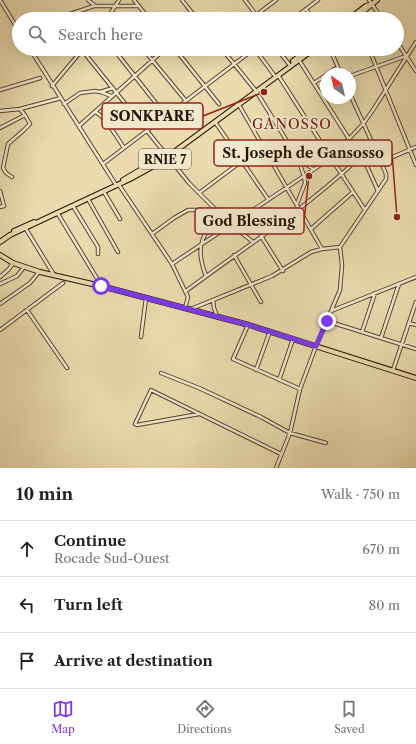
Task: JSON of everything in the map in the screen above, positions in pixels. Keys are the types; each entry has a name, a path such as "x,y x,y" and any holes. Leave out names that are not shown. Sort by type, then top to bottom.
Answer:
{"main road":[{"path":"358,12 370,2 377,0"},
{"path":"364,12 370,7 370,2"},
{"name":"RNIE 7","path":"276,75 297,56"},
{"name":"RNIE 7","path":"168,155 255,90 304,56"},
{"name":"RNIE 7","path":"0,236 145,171 215,122 255,90"},
{"name":"RNIE 7","path":"0,242 5,238 104,192 117,184"},
{"path":"1,255 13,263 40,272 218,316 293,338 416,378"}],"street":[{"path":"0,0 12,20"},
{"path":"88,0 94,6"},
{"path":"112,12 119,0"},
{"path":"134,0 144,12"},
{"path":"182,0 191,12"},
{"path":"245,0 254,12"},
{"path":"260,12 276,0"},
{"path":"302,12 318,0"},
{"path":"370,2 377,12"},
{"path":"76,12 94,6 139,6"},
{"path":"172,264 331,158 363,124 386,91 416,42"},
{"path":"404,54 416,71"},
{"path":"34,56 103,164 172,264 186,291 188,299 187,308 213,300 283,270 306,254 322,249 340,247"},
{"path":"52,86 78,56"},
{"path":"88,56 146,131 168,155 189,183 216,210"},
{"path":"119,56 166,116"},
{"path":"149,56 186,101"},
{"path":"79,126 157,56"},
{"path":"181,56 219,104"},
{"path":"228,56 255,90 298,159 304,176 304,186 297,204"},
{"path":"103,164 245,56"},
{"path":"260,56 276,75 365,210"},
{"path":"283,56 289,64"},
{"path":"333,56 338,67"},
{"path":"372,56 416,165"},
{"path":"356,74 406,57"},
{"path":"299,60 349,139"},
{"path":"0,90 40,78"},
{"path":"314,83 320,79"},
{"path":"100,92 113,88"},
{"path":"64,104 80,93 95,91 112,96"},
{"path":"0,111 20,110 61,98"},
{"path":"239,104 322,249"},
{"path":"276,468 290,433 300,389 316,346 340,290 342,265 340,247 386,179 386,174 381,162 354,104"},
{"path":"12,177 3,168 8,144 30,124 20,110"},
{"path":"94,112 98,112 100,114 124,148"},
{"path":"0,128 25,115"},
{"path":"215,122 268,199"},
{"path":"186,291 342,175 373,144"},
{"path":"381,162 416,147"},
{"path":"362,155 378,191"},
{"path":"298,159 313,169"},
{"path":"198,193 242,161"},
{"path":"0,191 4,206 0,208"},
{"path":"104,192 120,219"},
{"path":"311,228 353,192"},
{"path":"88,199 118,252"},
{"path":"73,206 98,247 98,254"},
{"path":"152,234 184,212 191,210 216,210 245,214"},
{"path":"220,211 230,224 253,242"},
{"path":"206,276 202,266 201,245 203,238 220,211"},
{"path":"58,214 101,286"},
{"path":"26,228 54,275"},
{"path":"260,236 283,270"},
{"path":"234,255 261,302"},
{"path":"0,276 9,269 13,263"},
{"path":"0,284 17,276 24,267"},
{"path":"0,304 30,283 40,272"},
{"path":"331,311 416,277"},
{"path":"0,330 63,283"},
{"path":"381,338 399,284"},
{"path":"362,332 375,293"},
{"path":"141,337 146,297"},
{"path":"213,300 214,308 218,316"},
{"path":"393,370 416,302"},
{"path":"27,310 67,368"},
{"path":"327,321 416,349"},
{"path":"409,323 416,325"},
{"path":"249,325 233,359 300,389"},
{"path":"256,370 270,331"},
{"path":"279,380 293,338"},
{"path":"162,373 206,391 261,417 290,433 326,443"},
{"path":"199,414 137,425 135,424 152,390 281,454"}],"place":[{"name":"SONKPARE","path":"264,92"},
{"name":"God Blessing","path":"309,176"},
{"name":"St. Joseph de Gansosso","path":"397,217"}],"district":[{"name":"GANOSSO","path":"292,124"}],"route":[{"path":"101,286 249,325 316,346 327,321"}]}
